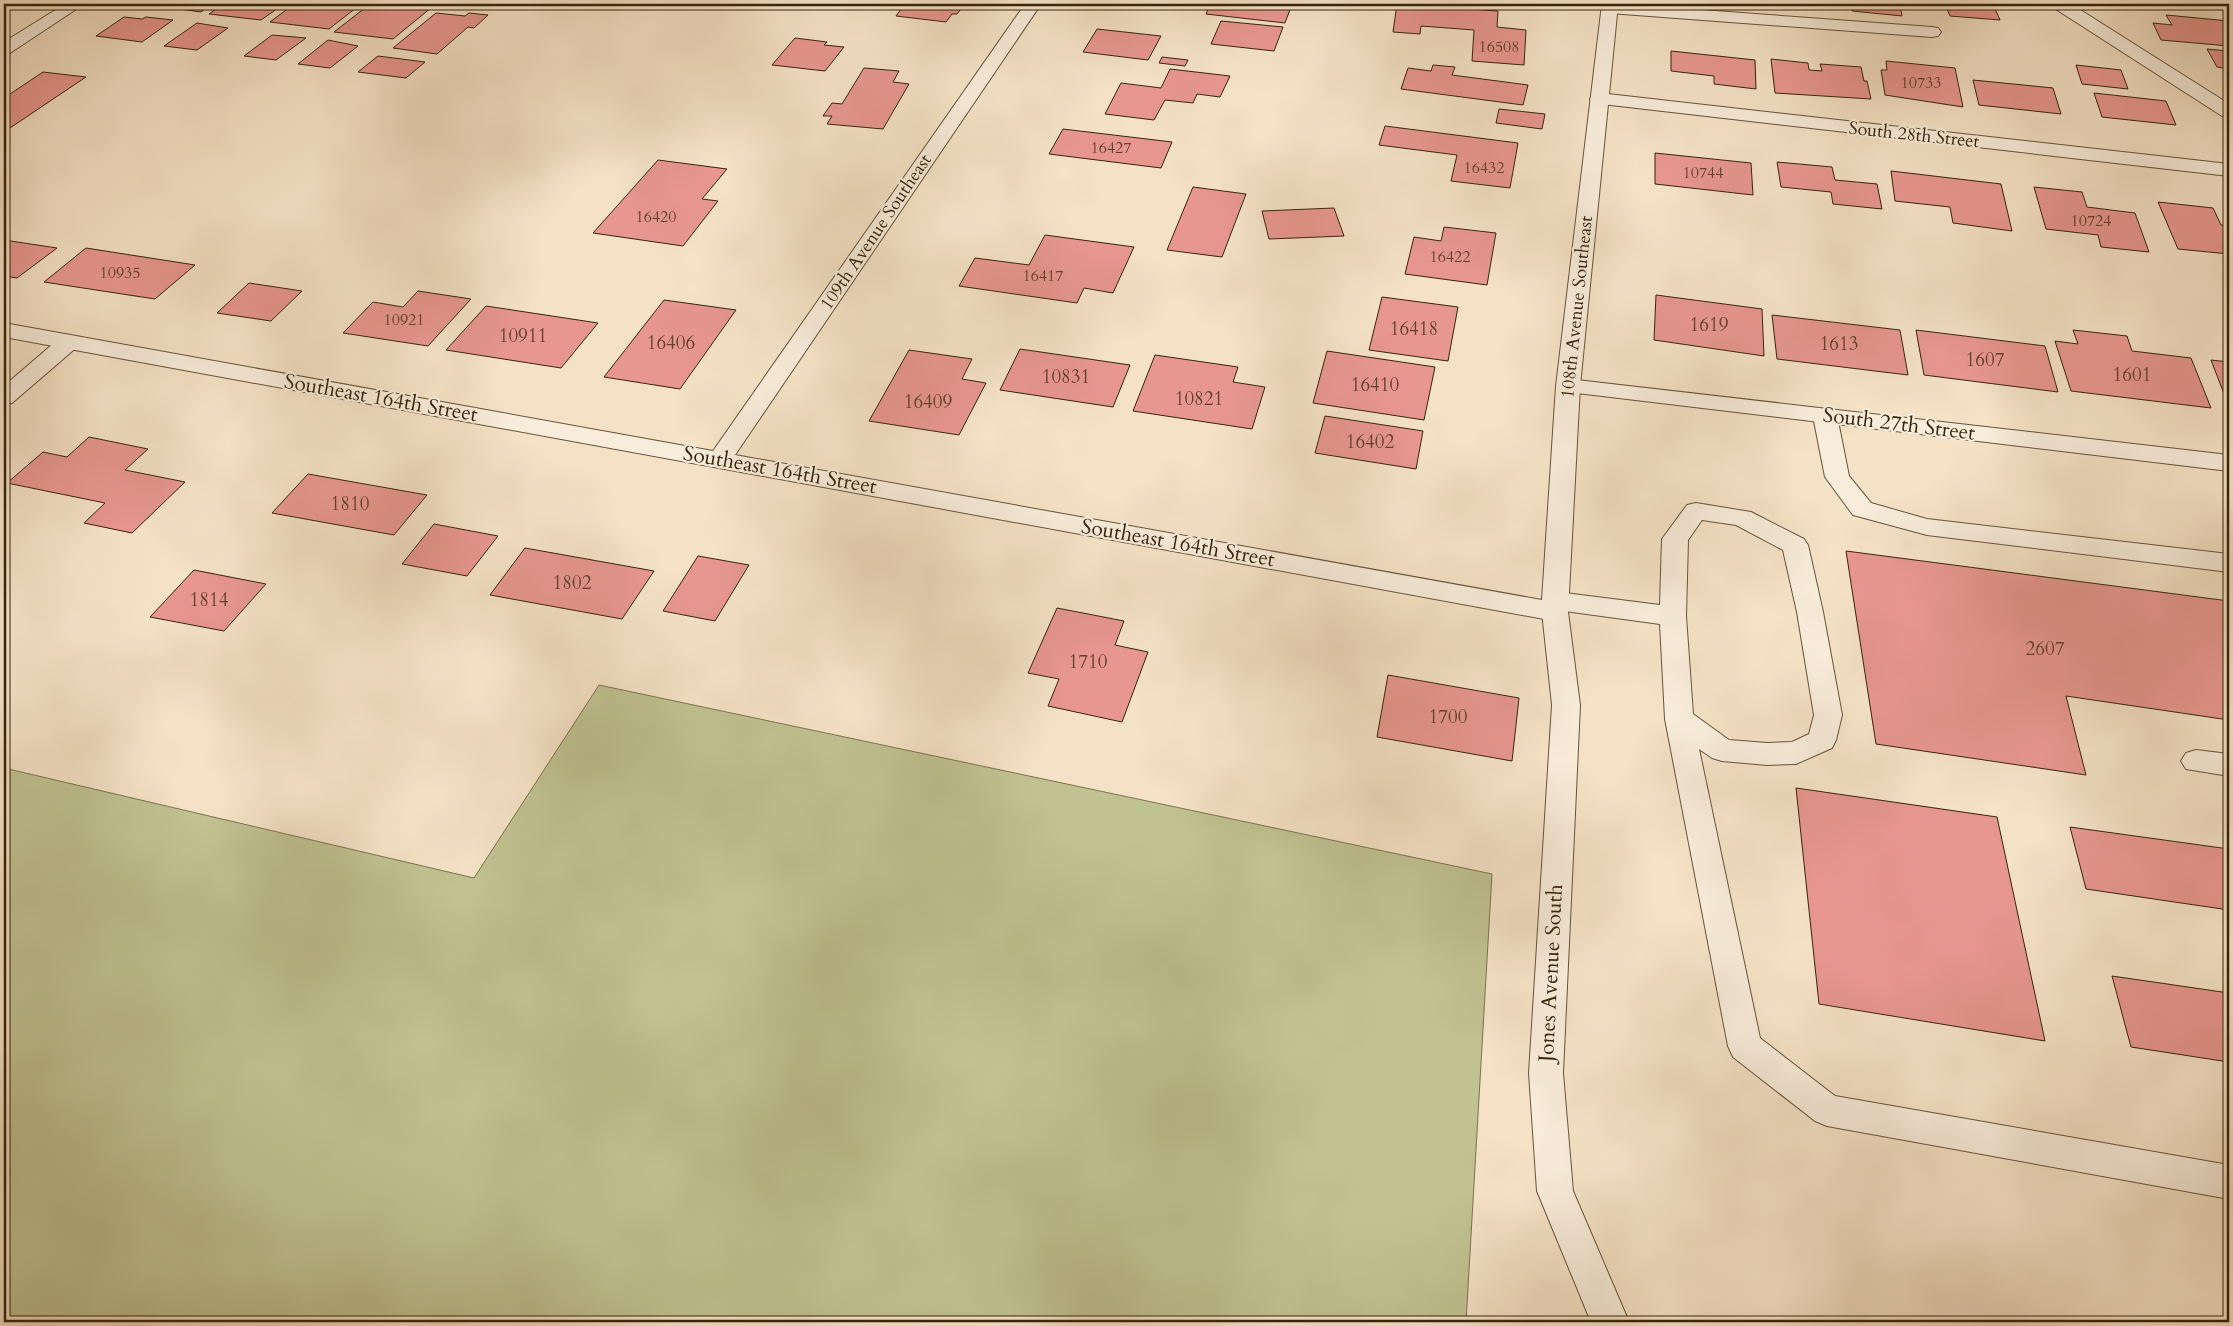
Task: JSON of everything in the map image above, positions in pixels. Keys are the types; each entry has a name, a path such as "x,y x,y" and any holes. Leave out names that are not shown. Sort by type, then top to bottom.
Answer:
{"street":[{"path":"4,49 76,4"},
{"name":"109th Avenue Southeast","path":"720,459 1033,4"},
{"path":"2060,4 2229,112"},
{"path":"1610,6 1932,32"},
{"name":"108th Avenue Southeast","path":"1556,606 1568,386 1610,6"},
{"name":"South 28th Street","path":"1599,99 2229,170"},
{"name":"Southeast 164th Street","path":"4,330 720,459 1556,606 1673,616"},
{"path":"4,398 69,342"},
{"name":"South 27th Street","path":"1568,386 2229,462"},
{"path":"1825,416 1837,477 1862,509 1927,527 2229,562"},
{"path":"1679,719 1722,750 1767,754 1796,753 1822,740 1828,715 1810,612 1794,545 1742,518 1696,511 1675,538 1673,616 1679,719 1745,1046 1827,1110 2229,1182"},
{"name":"Jones Avenue South","path":"1556,606 1566,706 1546,1073 1555,1190 1610,1322"},
{"path":"2196,761 2229,766"}],"green space":[{"path":"599,685 1492,874 1466,1322 4,1322 4,768 474,878"}],"building":[{"path":"144,4 212,4 201,12"},
{"path":"223,4 284,4 261,20 209,14"},
{"path":"294,4 361,4 329,29 270,22"},
{"path":"370,4 402,4 432,7 393,39 334,32"},
{"path":"890,4 965,4 957,14 952,14 946,22 896,16 901,9 887,7"},
{"path":"1210,4 1231,6 1233,4 1292,4 1285,23 1206,14"},
{"path":"1397,4 1498,11 1497,27 1526,30 1524,65 1472,61 1474,30 1421,26 1420,34 1393,32"},
{"path":"1727,4 1766,4 1766,8"},
{"path":"1851,4 1900,4 1902,16 1852,11"},
{"path":"1945,4 1993,4 2000,20 1950,16"},
{"path":"436,13 465,16 469,13 488,15 474,28 468,27 437,54 393,48"},
{"path":"2166,15 2229,21 2229,46 2161,40 2153,23 2172,25"},
{"path":"124,17 173,20 142,42 96,36"},
{"path":"1221,21 1283,27 1274,51 1211,44"},
{"path":"197,23 228,28 197,50 164,46"},
{"path":"1097,29 1161,36 1148,60 1083,52"},
{"path":"272,35 306,38 276,60 244,56"},
{"path":"795,38 827,42 824,45 844,47 825,71 772,65"},
{"path":"328,40 358,46 330,68 298,64"},
{"path":"2207,49 2229,51 2229,69 2217,67"},
{"path":"1671,51 1755,60 1756,89 1714,84 1714,76 1671,71"},
{"path":"378,56 425,62 406,78 358,72"},
{"path":"1162,57 1188,60 1185,66 1159,63"},
{"path":"1771,59 1808,63 1809,70 1822,71 1820,64 1861,67 1864,81 1867,81 1871,99 1775,93"},
{"path":"1886,61 1955,68 1963,107 1885,95 1881,70 1887,70"},
{"path":"1433,65 1455,67 1452,75 1528,85 1523,105 1401,89 1408,68 1431,71"},
{"path":"2076,65 2121,70 2128,89 2082,84"},
{"path":"864,68 899,71 893,82 909,84 883,129 827,124 832,116 823,116 832,103 842,104"},
{"path":"1170,69 1230,76 1220,97 1197,94 1193,103 1165,100 1154,120 1105,114 1121,83 1161,88"},
{"path":"43,72 86,77 4,132 4,98"},
{"path":"1973,80 2053,88 2061,114 1979,105"},
{"path":"2094,93 2166,101 2176,125 2102,117"},
{"path":"1499,109 1545,114 1542,129 1496,123"},
{"path":"1385,126 1518,143 1510,188 1451,181 1457,155 1379,145"},
{"path":"1063,129 1172,142 1161,168 1049,154"},
{"path":"1655,153 1751,163 1753,195 1655,184"},
{"path":"658,160 727,169 702,199 718,201 683,246 593,233"},
{"path":"1777,162 1832,167 1835,180 1877,184 1882,209 1833,204 1831,192 1781,187"},
{"path":"1891,171 2001,184 2012,231 1953,223 1950,207 1895,201"},
{"path":"1193,187 1246,194 1222,257 1167,250"},
{"path":"2034,187 2082,192 2087,207 2135,213 2149,252 2101,247 2098,235 2046,229"},
{"path":"2158,202 2213,208 2221,225 2229,226 2229,254 2178,249"},
{"path":"1334,208 1344,236 1269,239 1262,211"},
{"path":"1444,227 1496,233 1487,285 1405,274 1414,237 1441,241"},
{"path":"1045,235 1134,247 1113,293 1084,288 1077,303 959,286 975,258 1029,265"},
{"path":"4,240 57,248 17,278 4,276"},
{"path":"86,248 195,265 155,299 44,282"},
{"path":"249,283 302,291 271,321 217,313"},
{"path":"418,291 471,299 428,346 343,333 373,302 403,307"},
{"path":"1656,295 1762,309 1764,356 1654,340"},
{"path":"1382,297 1458,307 1448,361 1369,350"},
{"path":"664,300 736,310 680,389 604,377"},
{"path":"486,306 598,323 561,368 446,350"},
{"path":"1772,315 1900,330 1908,375 1777,359"},
{"path":"1916,330 2045,346 2058,392 1924,375"},
{"path":"2073,330 2127,336 2132,351 2191,358 2211,408 2071,391 2055,341 2078,344"},
{"path":"1020,349 1130,365 1113,407 1000,390"},
{"path":"909,350 972,359 962,379 986,383 959,435 869,421"},
{"path":"1327,351 1435,367 1424,420 1313,403"},
{"path":"1155,355 1238,367 1233,382 1265,387 1252,429 1133,411"},
{"path":"2211,360 2229,362 2229,407"},
{"path":"1325,416 1423,431 1416,469 1315,453"},
{"path":"89,437 148,449 125,470 185,482 132,533 84,523 105,503 7,483 43,452 67,457"},
{"path":"308,474 427,495 394,535 272,513"},
{"path":"434,524 498,536 467,576 402,564"},
{"path":"525,548 654,571 622,619 490,595"},
{"path":"1846,551 2229,601 2229,720 2066,696 2086,775 1876,744"},
{"path":"698,556 749,565 715,621 663,611"},
{"path":"194,570 266,584 224,631 150,617"},
{"path":"1057,608 1124,621 1115,645 1148,652 1122,722 1048,706 1059,679 1028,673"},
{"path":"1388,675 1519,698 1512,761 1377,737"},
{"path":"1796,788 1997,817 2045,1041 1819,1004"},
{"path":"2070,827 2229,849 2229,910 2086,889"},
{"path":"2112,976 2229,993 2229,1062 2131,1047"}]}
